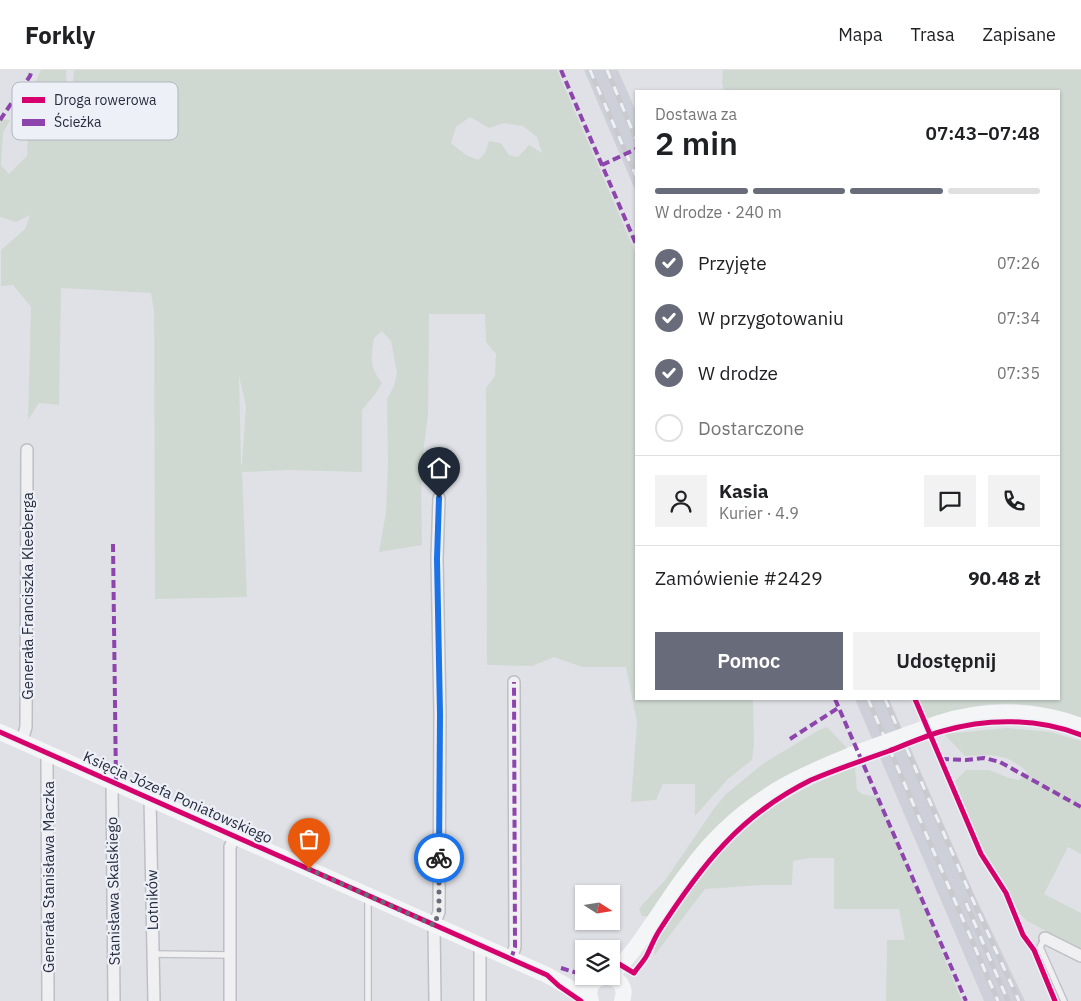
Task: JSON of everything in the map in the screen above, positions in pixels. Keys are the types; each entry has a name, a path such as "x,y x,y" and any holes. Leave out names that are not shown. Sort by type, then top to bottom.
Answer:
{"street":[{"name":"Generała Franciszka Kleeberga","path":"22,741 26,727 27,450"},
{"path":"435,1001 434,925 439,912 440,714 437,559 439,498"},
{"path":"510,959 515,947 514,682"},
{"path":"618,987 651,928 703,852 744,813 783,786 851,755 939,723 970,715 1013,712 1048,716 1081,726"},
{"name":"Księcia Józefa Poniatowskiego","path":"0,732 547,975 591,1000"},
{"name":"Generała Stanisława Maczka","path":"48,1001 47,759 50,753"},
{"name":"Stanisława Skalskiego","path":"112,782 114,1001"},
{"name":"Lotników","path":"150,798 154,1001"},
{"path":"230,1001 230,847 235,836"},
{"path":"1045,938 1081,956"},
{"path":"480,945 480,1001"},
{"name":"Księcia Józefa Poniatowskiego","path":"547,975 575,980"},
{"path":"591,1000 589,991 592,985"}],"lane":[{"path":"368,895 368,1001"},
{"path":"1045,938 1040,947 1064,1001"},
{"path":"154,954 230,955"}],"shaded area":[{"path":"41,70 66,70 67,82 36,82"},
{"path":"74,70 557,70 635,252 635,700 753,700 754,744 752,760 728,779 695,816 695,784 663,784 656,800 631,802 637,722 626,667 582,667 554,657 532,666 487,665 486,388 495,376 496,354 486,342 485,314 429,314 428,415 421,470 422,545 379,552 386,512 388,464 387,399 394,386 397,373 391,341 382,331 374,338 372,362 375,372 382,383 362,410 362,472 289,470 242,472 247,597 155,599 154,312 151,293 61,288 59,405 39,403 28,420 31,307 13,285 1,286 1,250 25,229 30,215 16,222 0,217 0,119 10,120 3,133 1,165 9,174 27,156 28,140 178,140 178,82 73,82","holes":["470,117 489,128 504,123 523,126 537,137 542,153 529,145 518,157 509,155 501,143 489,141 485,153 478,160 466,155 451,143 456,127","239,376 246,406 242,464 241,464"]},
{"path":"584,70 618,70 635,109 635,190"},
{"path":"723,70 1081,70 1081,718 1068,713 1039,707 996,704 967,708 927,719 918,700 1060,700 1060,90 724,90"},
{"path":"855,700 889,700 975,896 1025,1001 984,1001"},
{"path":"827,727 848,749 774,784 650,917 642,916 639,909 641,906 666,879 726,794 764,763"},
{"path":"1007,728 1050,732 1081,741 1081,854 1068,847 1044,894 1081,913 1081,949 1027,921 1020,914 1003,881 982,850 955,781 966,770 989,770 1019,780 1027,772 1012,761 998,756 965,756 944,734"},
{"path":"855,767 857,790 862,794 878,797 962,1001 886,1001 887,940 905,940 899,909 834,909 834,858 810,858 793,861 792,885 705,889 654,956 655,944 689,892 711,863 741,831 776,805 795,794"}],"railway":[{"path":"590,70 635,174"},
{"path":"607,70 635,137"},
{"path":"868,700 998,1001"},
{"path":"885,700 1019,1001"},
{"path":"966,903 1008,1001"}],"marked path":[{"path":"26,82 32,70"},
{"path":"561,70 635,242"},
{"path":"0,120 12,102"},
{"path":"602,165 635,149"},
{"path":"113,544 116,783"},
{"path":"511,959 515,947 514,682"},
{"path":"835,700 966,1001"},
{"path":"790,739 838,708"},
{"path":"941,759 966,760 984,758 1000,762 1081,807"},
{"path":"561,968 575,972"}],"cycle path":[{"path":"915,700 981,854 1006,893 1023,935 1034,950 1055,1001"},
{"path":"620,965 634,973 646,957 657,934 690,885 724,844 763,809 811,780 929,735 977,724 995,722 1030,723 1065,729 1081,735"},
{"path":"0,732 547,975 581,1001"}],"way so far":[{"path":"309,869 434,925 439,912 439,858"}],"route":[{"path":"439,498 437,559 440,714 439,858"}]}
